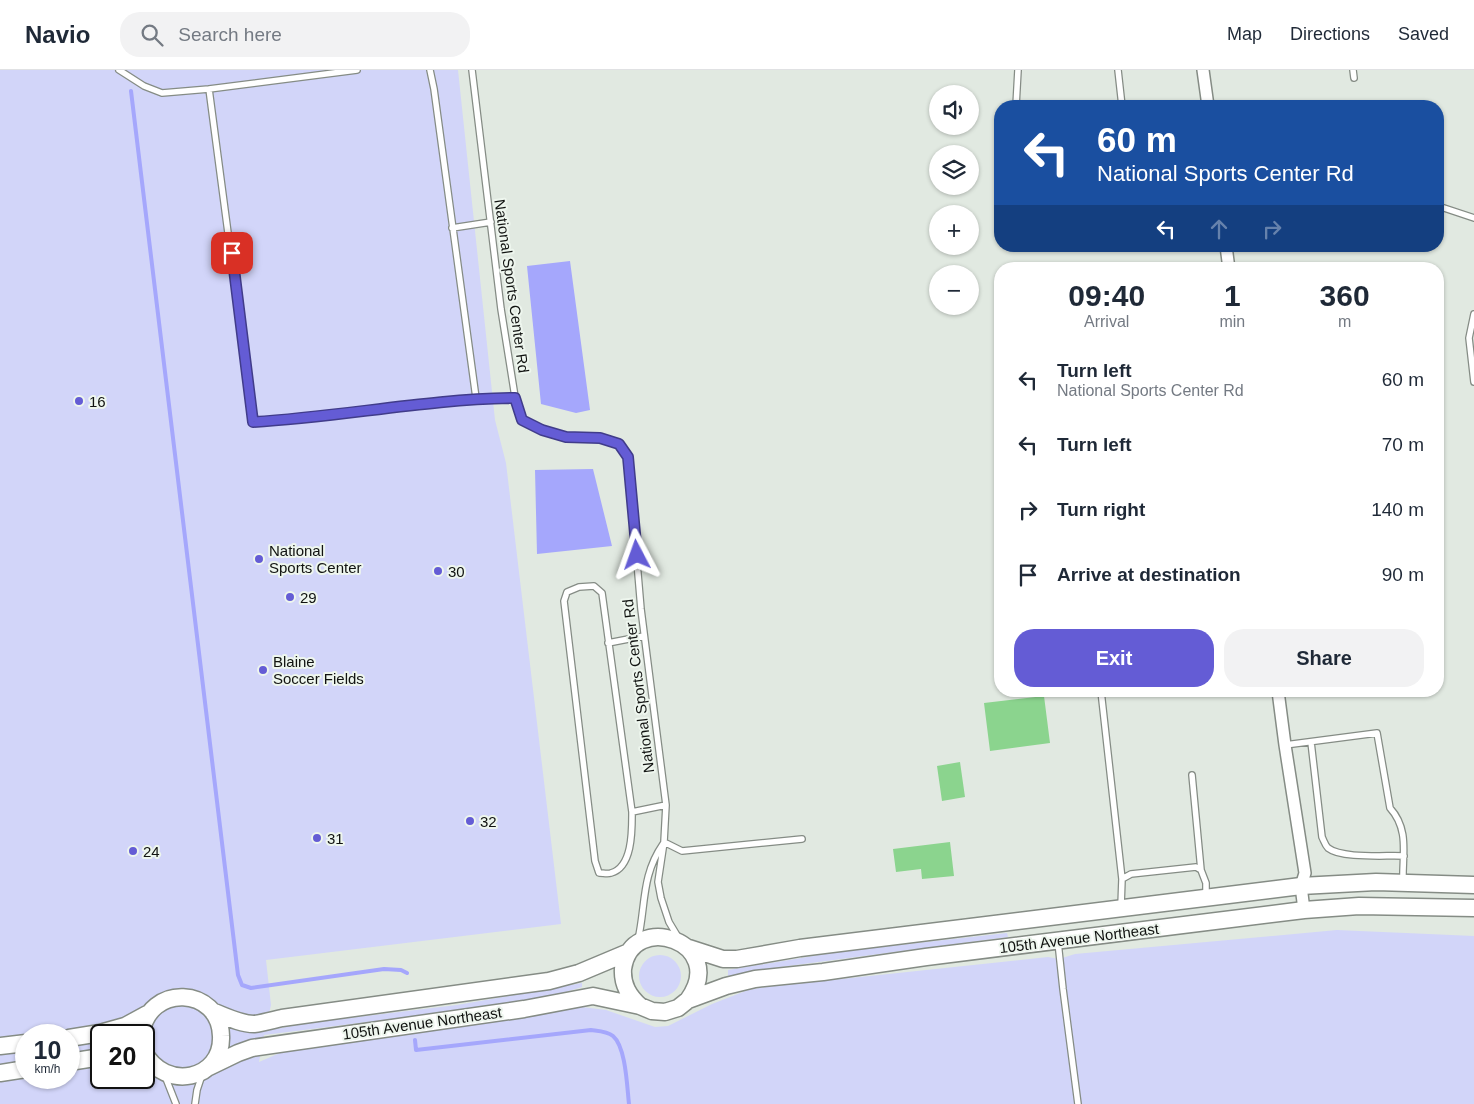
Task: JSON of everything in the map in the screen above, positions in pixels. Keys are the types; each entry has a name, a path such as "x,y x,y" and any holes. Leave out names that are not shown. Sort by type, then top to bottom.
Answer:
{"street":[{"path":"1203,70 1207,100"},
{"path":"1279,697 1284,745 1305,873 1302,886 1304,910"},
{"name":"105th Avenue Northeast","path":"80,1036 125,1026 172,997 187,997 201,1002 212,1011 253,1024 282,1018 549,981 579,973 654,937 663,936 724,959 737,959 800,948 1302,886 1348,882 1474,885"},
{"name":"105th Avenue Northeast","path":"155,1070 181,1077 197,1074 252,1048 524,1009 593,996 640,1006 652,1011 665,1012 678,1008 688,1000 726,986 754,979 823,972 1058,940 1304,910 1359,906 1469,906"},
{"path":"684,945 697,963 698,980 695,991 688,1000"},
{"path":"633,948 623,970 625,987 631,998 640,1006"},
{"path":"205,1069 214,1060 220,1048 222,1036 219,1023 212,1011"},
{"path":"142,1024 147,1014"},
{"path":"0,1046 15,1044"},
{"path":"0,1073 15,1071"}],"lane":[{"path":"119,70 144,86 162,93 209,89 357,70"},
{"path":"430,70 476,398"},
{"name":"National Sports Center Rd","path":"472,70 501,309 515,398 522,420 542,430 566,437 600,438 619,444 628,457 644,636 666,805 664,842 658,882 669,922 684,945"},
{"path":"1016,100 1018,70"},
{"path":"1118,70 1121,100"},
{"path":"1353,70 1354,78"},
{"path":"209,89 253,422 289,420 476,398 515,398"},
{"path":"1444,208 1474,218"},
{"path":"452,228 491,222"},
{"path":"1474,314 1469,338 1474,382"},
{"path":"594,586 602,592 632,812 632,843 622,866 612,873 599,873 595,861 564,601 567,592 579,587 594,586"},
{"path":"608,643 644,636"},
{"path":"1102,697 1122,879 1121,909"},
{"path":"1284,745 1377,733 1390,808 1397,815 1402,826 1403,882"},
{"path":"1311,742 1322,837 1326,847 1344,853 1404,856"},
{"path":"1192,774 1201,870 1206,883 1206,898"},
{"path":"632,812 666,805"},
{"path":"633,948 646,882 654,857 664,842 682,851 802,839"},
{"path":"1122,879 1131,874 1196,867 1201,870"},
{"path":"1058,940 1062,989 1078,1104"},
{"path":"195,1104 197,1090 205,1069"},
{"path":"155,1070 176,1104"}],"shaded area":[{"name":"National Sports Center","path":"0,70 458,70 495,420 506,463 561,924 266,960 271,1005 265,1031 308,1023 457,1005 582,983 582,987 559,994 494,1006 264,1035 259,1062 317,1037 524,1009 582,1007 606,1010 655,1027 668,1026 712,1004 748,990 766,987 1048,957 1059,959 1075,954 1337,930 1474,936 1474,1104 0,1104"},
{"path":"1007,933 1008,937 773,968 728,976 728,970 837,952"},
{"path":"664,955 672,958 678,964 681,976 678,988 672,994 656,997 648,994 642,988 639,972 642,964 648,958"}],"water":[{"path":"570,261 590,410 576,413 541,404 527,266"},
{"path":"593,469 612,546 537,554 535,470"}],"building":[{"path":"1044,697 1050,743 990,751 984,703"},
{"path":"960,762 965,797 942,801 937,766"},
{"path":"950,842 954,876 922,879 921,869 896,872 893,849"}],"waterway":[{"path":"131,91 238,975 242,985 251,988 384,969 401,970 407,973"},
{"path":"415,1040 416,1050 591,1030 606,1032 613,1036 621,1049 629,1104"}],"place":[{"name":"16","path":"79,401"},
{"name":"National Sports Center","path":"259,559"},
{"name":"30","path":"438,571"},
{"name":"29","path":"290,597"},
{"name":"Blaine Soccer Fields","path":"263,670"},
{"name":"32","path":"470,821"},
{"name":"31","path":"317,838"},
{"name":"24","path":"133,851"}],"route":[{"path":"232,253 253,422 289,420 476,398 515,398 522,420 542,430 566,437 600,438 619,444 628,457 637,555"}]}
